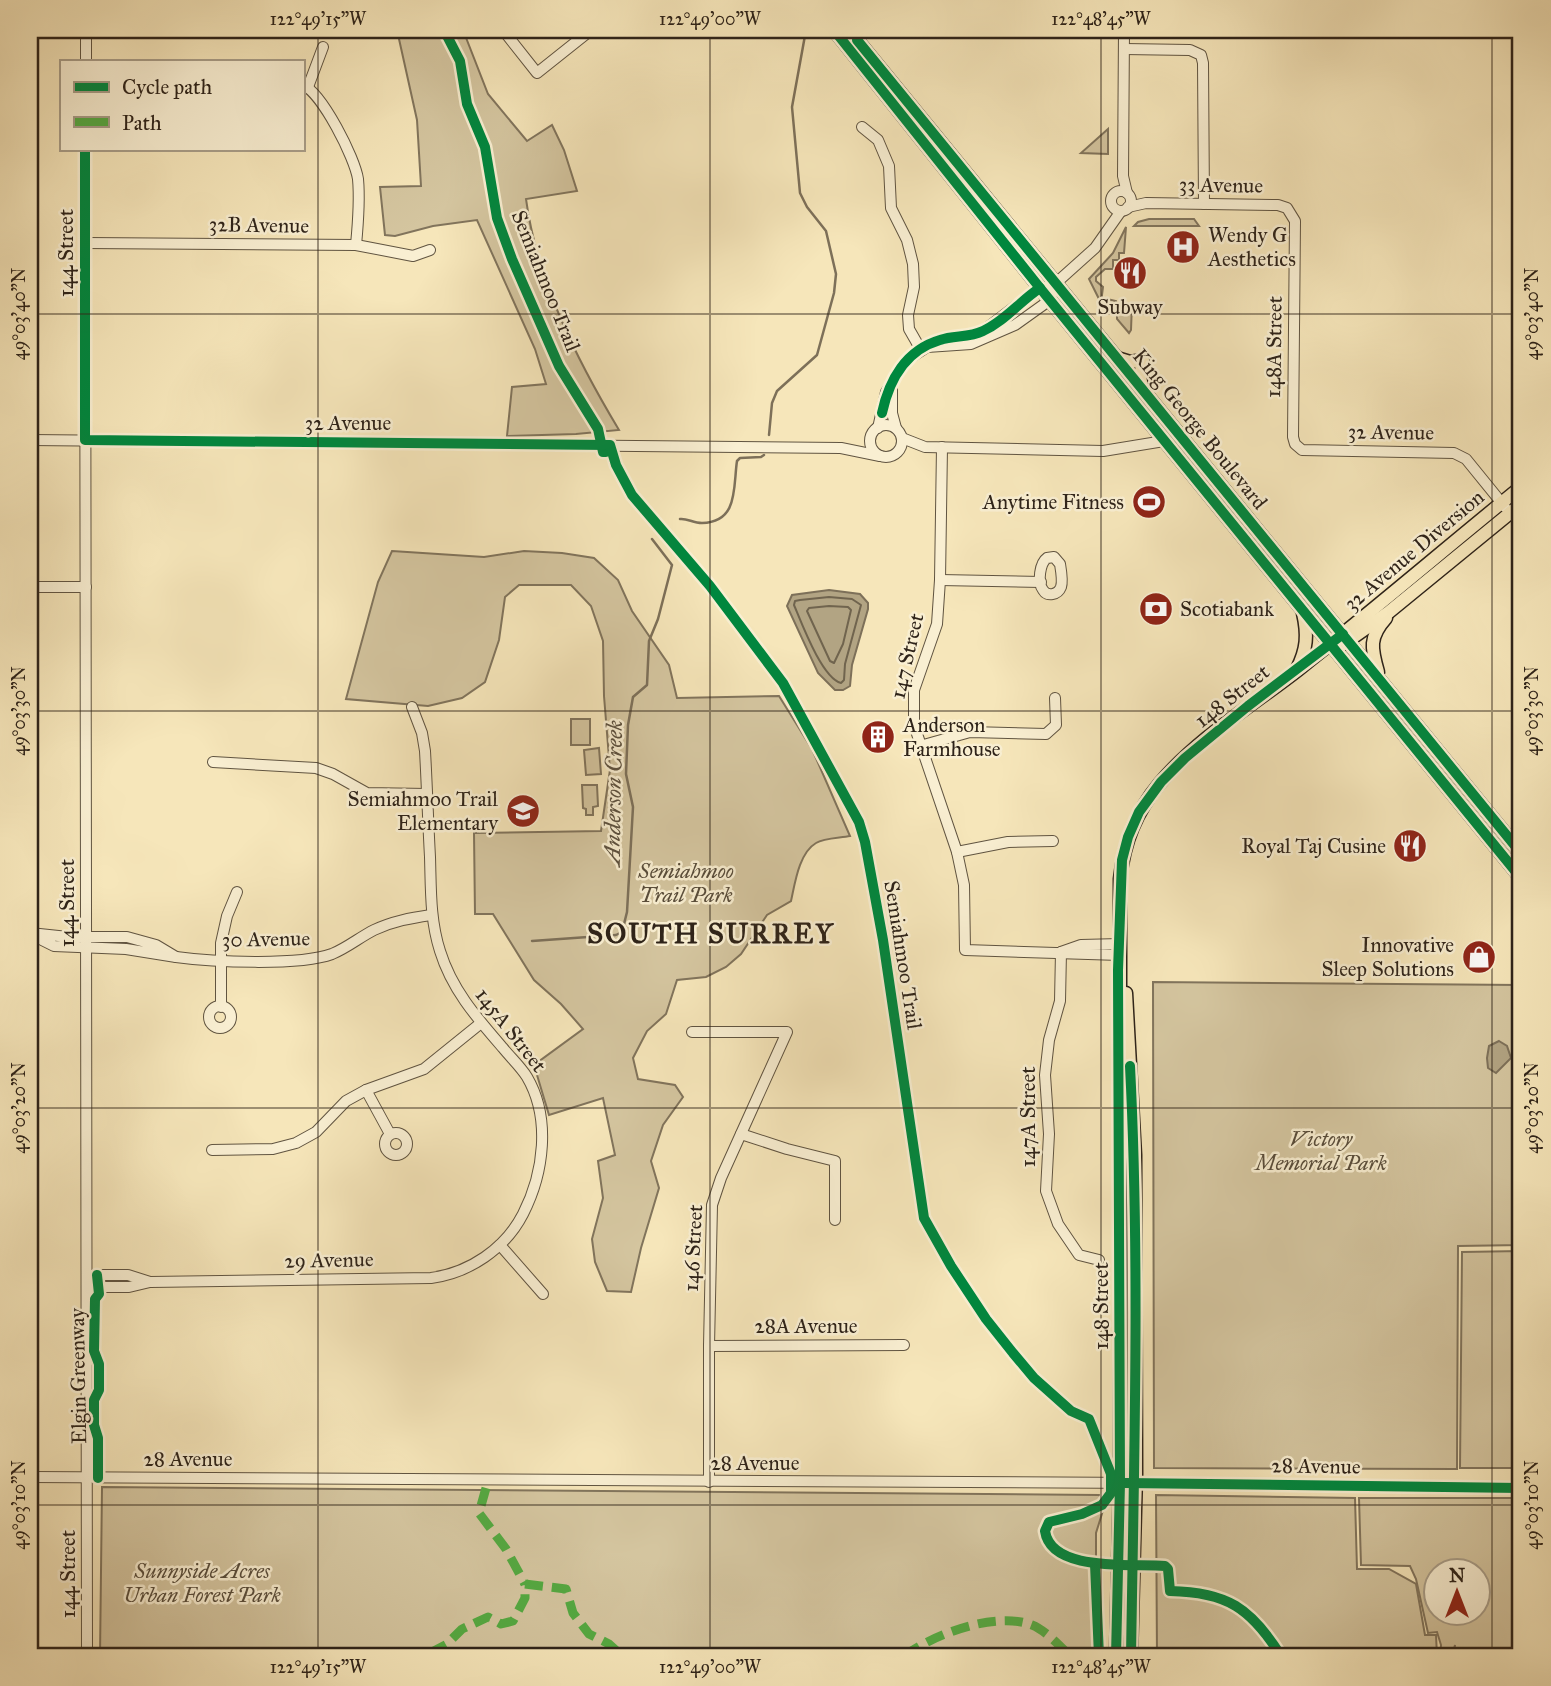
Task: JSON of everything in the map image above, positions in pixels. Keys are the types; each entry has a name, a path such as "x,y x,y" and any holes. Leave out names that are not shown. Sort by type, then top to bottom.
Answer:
{"main road":[{"name":"King George Boulevard","path":"834,30 1049,300 1521,878"},
{"name":"King George Boulevard","path":"849,30 1521,853"},
{"path":"1116,358 1130,362 1143,360 1140,376 1143,391"},
{"path":"1164,441 1175,442 1196,468 1223,488"},
{"name":"32 Avenue Diversion","path":"1346,637 1389,611 1506,508 1521,487"},
{"name":"32 Avenue Diversion","path":"1333,647 1506,508 1521,504"},
{"path":"1297,671 1307,646 1307,630 1302,609"},
{"path":"1380,679 1373,656 1373,642 1376,630 1389,611"},
{"name":"148 Street","path":"1116,1656 1120,1483 1122,860 1139,812 1161,782 1185,758 1248,706 1333,647"},
{"name":"148 Street","path":"1161,782 1333,647"},
{"path":"1487,836 1508,849 1521,866"},
{"name":"148 Street","path":"1120,950 1125,971 1135,1155 1136,1483 1131,1656"}],"street":[{"path":"86,30 86,60"},
{"path":"503,30 537,73 591,30"},
{"path":"1124,30 1123,201 1113,220 1095,248 1056,283 1040,288 983,331 964,337 942,339 903,364 886,391 871,447 880,456 889,457 925,447 1103,451 1164,441"},
{"path":"323,47 305,86 328,111 356,172 356,245"},
{"path":"1124,49 1199,52 1203,63 1204,204"},
{"path":"862,127 878,141 889,166 891,208 907,240 913,264 914,282 908,324 910,332 924,349"},
{"name":"144 Street","path":"85,150 88,1656"},
{"name":"33 Avenue","path":"1123,201 1146,204 1278,205 1287,208 1293,215"},
{"name":"148A Street","path":"1293,215 1293,437"},
{"name":"32B Avenue","path":"85,243 356,245 410,256 430,250"},
{"path":"924,349 965,345 1016,325 1049,300 1056,283"},
{"path":"892,381 892,413 902,445 897,453"},
{"path":"875,431 886,425 925,447"},
{"name":"32 Avenue","path":"841,448 867,441 875,431"},
{"name":"32 Avenue","path":"1293,437 1295,444 1302,450 1454,453 1466,459 1506,508"},
{"name":"32 Avenue","path":"30,440 841,448 880,456"},
{"name":"Semiahmoo Trail","path":"610,444 615,465 632,495 710,586 783,682 859,822 883,940 924,1218 951,1266 986,1319 1013,1353 1034,1378 1071,1411 1089,1419"},
{"name":"147 Street","path":"942,447 937,624 914,690 914,725 957,852 964,886 965,950 1061,952"},
{"path":"940,580 1041,582"},
{"path":"30,587 86,587"},
{"path":"920,746 970,732 1046,734 1056,725 1055,698"},
{"name":"145A Street","path":"412,707 422,733 431,915 440,952 457,993 526,1076 536,1098 542,1122 538,1176 530,1202 515,1230 500,1245"},
{"path":"213,762 316,768 367,793 427,794"},
{"path":"957,852 1008,842 1053,841"},
{"path":"221,1007 223,929 237,892"},
{"name":"30 Avenue","path":"30,934 54,946 132,950 221,960 302,960 333,954 395,921 431,915"},
{"name":"30 Avenue","path":"30,934 134,939 156,945 176,957"},
{"path":"132,950 134,939"},
{"path":"1061,952 1081,945 1120,950"},
{"name":"147A Street","path":"1061,952 1060,1001 1049,1040 1045,1075 1049,1134 1046,1191 1058,1224 1079,1255 1099,1260"},
{"path":"212,1150 287,1147 316,1132 339,1107 366,1090 424,1069 481,1023"},
{"name":"146 Street","path":"691,1032 787,1032 721,1178 712,1205 709,1482"},
{"path":"366,1090 390,1135"},
{"path":"741,1134 835,1161 835,1220"},
{"path":"500,1245 543,1294"},
{"name":"29 Avenue","path":"88,1287 129,1287 150,1282 431,1278 448,1276 469,1267 500,1245"},
{"name":"29 Avenue","path":"88,1275 128,1275 150,1282"},
{"name":"28A Avenue","path":"709,1346 904,1345"},
{"name":"28 Avenue","path":"30,1477 1136,1483 1521,1488"}],"green space":[{"path":"397,30 463,30 488,94 527,141 552,125 564,150 577,191 526,199 531,230 549,290 561,319 588,376 619,430 507,436 512,387 546,384 535,349 477,220 433,226 395,236 385,235 380,187 421,186 417,120"},
{"path":"1108,129 1108,154 1081,153"},
{"path":"1149,219 1194,219 1199,226 1134,226"},
{"path":"1126,227 1124,253 1119,253 1119,260 1113,260 1113,269 1105,269 1096,277 1096,281 1103,287 1101,303 1089,279 1113,253"},
{"path":"1107,299 1116,301 1118,310 1125,311 1132,303 1129,333 1117,319 1117,315 1107,308"},
{"name":"Semiahmoo Trail Park","path":"392,551 484,557 524,551 594,558 618,580 632,611 669,665 677,698 779,696 812,749 850,836 823,840 810,848 799,869 791,901 767,915 741,954 726,967 706,977 677,980 666,1014 647,1031 633,1058 638,1079 675,1085 683,1097 663,1125 651,1161 659,1188 631,1292 607,1291 595,1262 592,1239 603,1198 598,1161 615,1155 603,1098 549,1115 534,1065 583,1029 561,1004 534,980 493,914 475,914 474,833 601,831 610,770 603,641 591,606 571,585 519,585 505,597 499,640 485,682 462,698 428,706 346,699 378,582"},
{"path":"571,719 590,719 590,745 571,745"},
{"path":"599,748 601,774 586,775 584,750"},
{"path":"582,785 597,785 598,806 593,807 593,815 586,815 586,809 583,808"},
{"name":"Victory Memorial Park","path":"1153,982 1521,985 1521,1245 1458,1246 1457,1469 1154,1468"},
{"path":"1521,1251 1521,1468 1460,1468 1462,1252"},
{"name":"Sunnyside Acres Urban Forest Park","path":"102,1487 1099,1495 1105,1504 1096,1533 1096,1656 100,1656"},
{"path":"1156,1495 1355,1498 1357,1569 1389,1569 1416,1584 1422,1626 1425,1635 1436,1635 1437,1656 1157,1656"},
{"path":"1359,1498 1521,1498 1521,1656 1454,1656 1455,1645 1452,1656 1440,1656 1441,1645 1437,1632 1428,1633 1426,1626 1492,1626 1492,1556 1422,1556 1422,1606 1410,1566 1361,1565"}],"water":[{"path":"829,590 860,594 868,603 852,665 850,686 843,690 835,690 818,673 787,606 792,595"},
{"path":"1499,1041 1507,1046 1511,1058 1496,1073 1488,1068 1487,1058 1489,1046"}],"waterway":[{"name":"Anderson Creek","path":"769,435 772,403 777,391 817,355 834,293 836,274 826,231 807,207 800,193 792,107 806,30"},
{"name":"Anderson Creek","path":"680,519 702,523 723,517 732,501 737,461 740,458 764,455"},
{"name":"Anderson Creek","path":"532,941 616,935 622,932 627,912 633,807 626,774 628,725 633,697 647,685 649,641 658,619 672,565 652,539"}],"marked path":[{"path":"486,1488 479,1513 506,1549 525,1584"},
{"path":"525,1584 566,1589 573,1613 589,1634 609,1644 622,1656"},
{"path":"403,1656 432,1652 447,1644 462,1629 488,1617 501,1624 513,1621 525,1598 525,1584"},
{"path":"904,1656 948,1633 1001,1621 1017,1621 1037,1627 1070,1656"},
{"path":"854,1656 872,1656"}],"cycle path":[{"path":"444,30 460,61 467,104 485,147 497,218 512,259 559,366 598,429 603,452 606,452"},
{"path":"834,30 1040,288 1521,878"},
{"path":"857,40 1521,853"},
{"path":"85,150 85,440 610,445 616,465 632,495 710,586 783,683 859,822 883,940 924,1218 951,1266 986,1319 1013,1353 1034,1378 1071,1411 1089,1419 1111,1474 1111,1493 1102,1505 1082,1514 1049,1522 1045,1531 1051,1544 1062,1554 1077,1560 1115,1565 1165,1566 1168,1569 1170,1591 1207,1595 1236,1606 1259,1626 1281,1656"},
{"path":"882,413 894,378 918,351 940,340 983,331 1040,288"},
{"path":"1116,1656 1120,1483 1118,970 1122,860 1139,812 1161,782 1185,758 1248,706 1343,634"},
{"path":"1130,1066 1136,1288 1131,1656"},
{"name":"Elgin Greenway","path":"97,1275 99,1294 95,1299 94,1351 99,1364 99,1390 94,1400 94,1425 98,1438 98,1478"},
{"path":"1125,1483 1521,1488"},
{"path":"1095,1564 1099,1656"}],"place":[{"name":"Wendy G Aesthetics","path":"1183,247"},
{"name":"Subway","path":"1130,273"},
{"name":"Anytime Fitness","path":"1149,502"},
{"name":"Scotiabank","path":"1156,609"},
{"name":"Anderson Farmhouse","path":"878,737"},
{"name":"Semiahmoo Trail Elementary","path":"523,811"},
{"name":"Royal Taj Cusine","path":"1410,846"},
{"name":"Innovative Sleep Solutions","path":"1479,957"}],"district":[{"name":"SOUTH SURREY","path":"711,933"}]}
